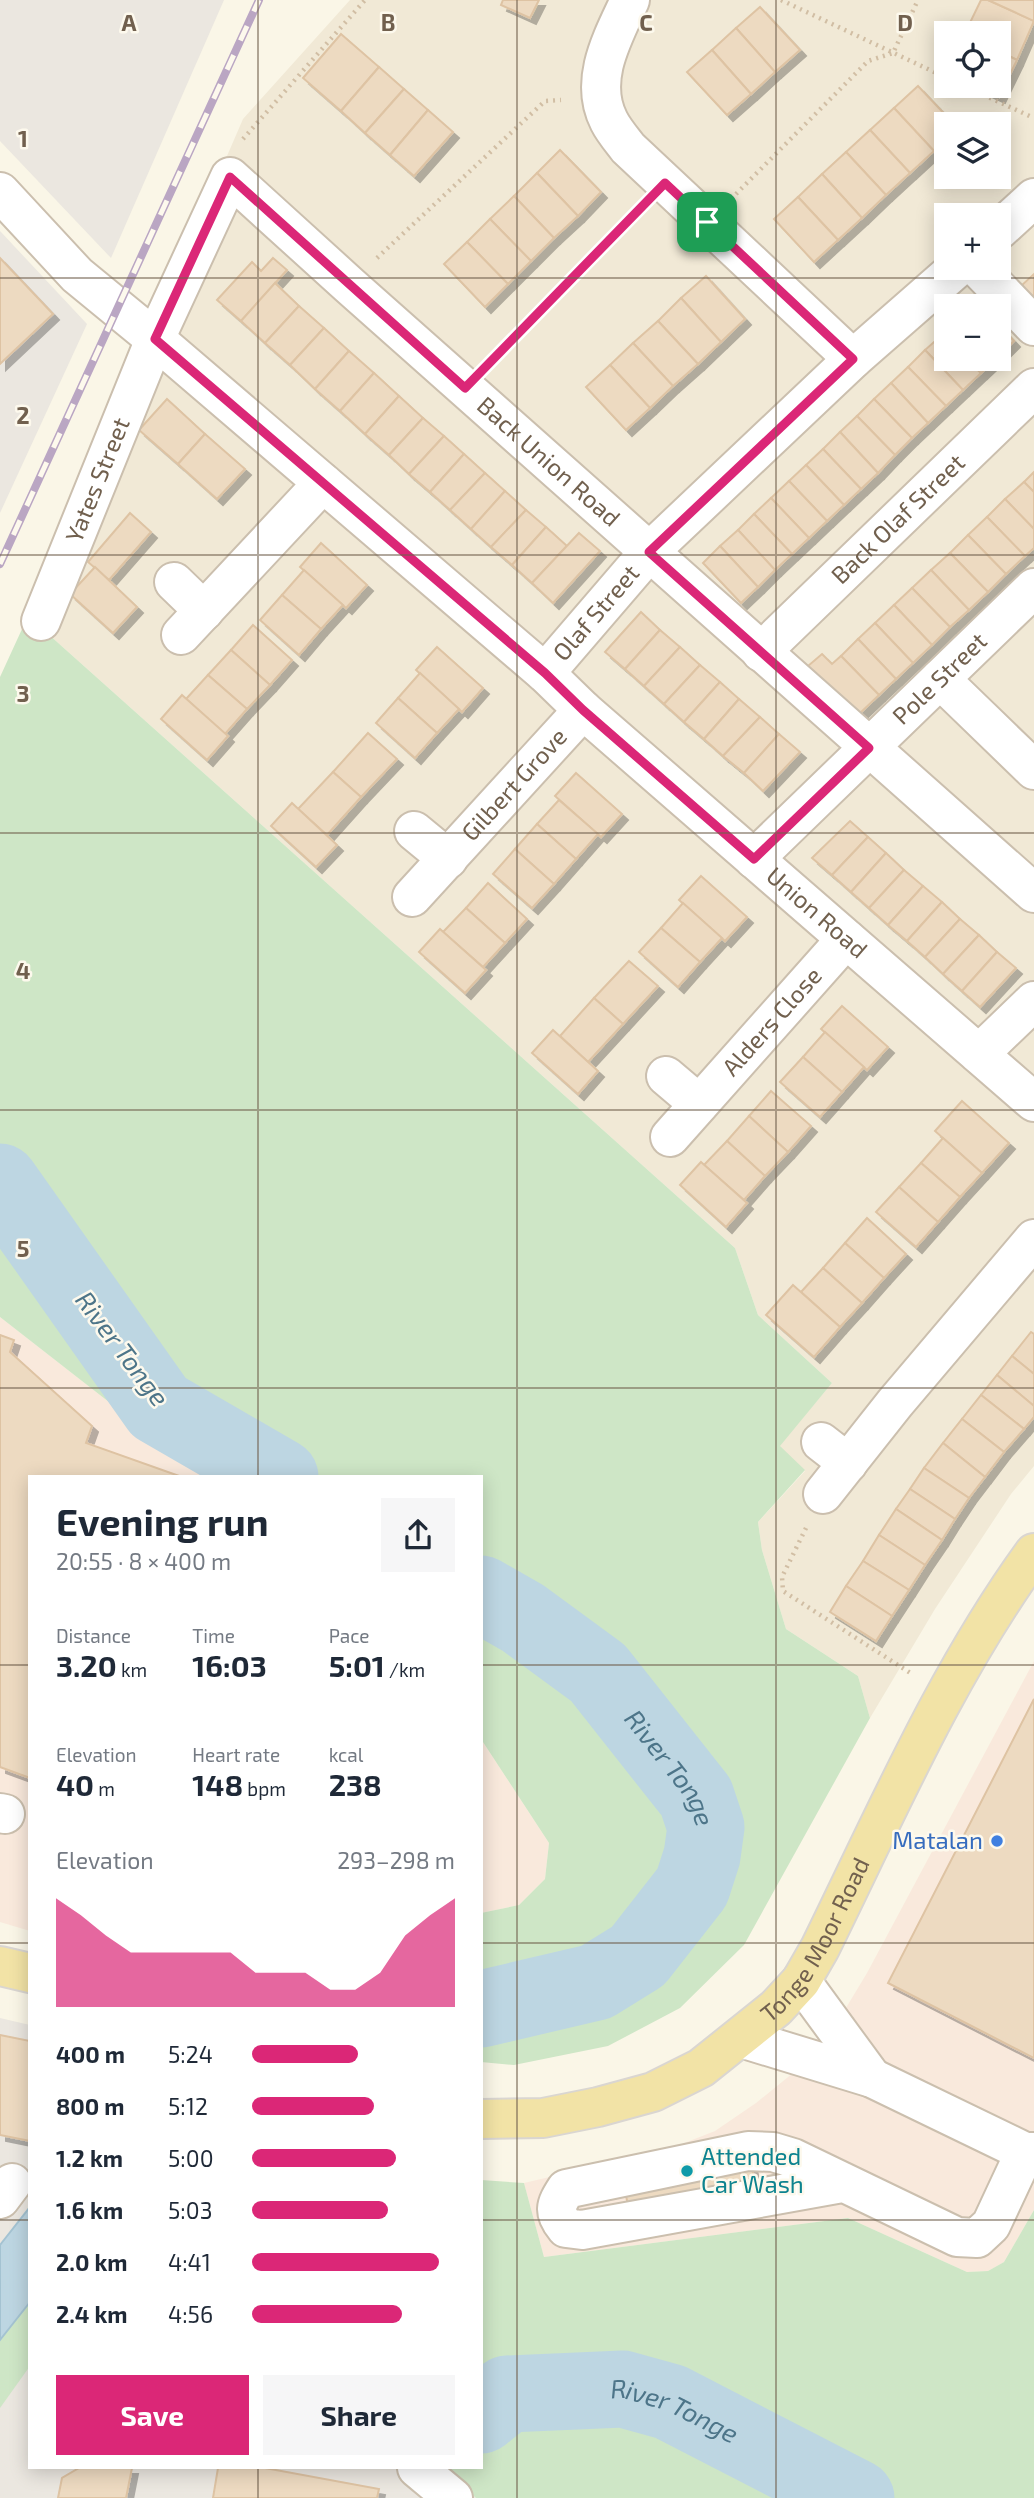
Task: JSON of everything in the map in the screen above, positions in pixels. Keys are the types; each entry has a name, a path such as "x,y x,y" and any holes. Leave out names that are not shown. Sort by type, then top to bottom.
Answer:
{"main road":[{"name":"Tonge Moor Road","path":"483,2119 543,2118 653,2092 701,2068 776,2008 801,1981 820,1948 945,1695 1003,1596 1034,1553"},
{"path":"0,1966 28,1973"}],"street":[{"path":"631,0 607,52 600,86 608,120 628,148 853,359"},
{"name":"Back Union Road","path":"230,177 1034,893"},
{"path":"155,339 230,177"},
{"name":"Union Road","path":"0,192 77,275 545,673 583,710 1034,1102"},
{"path":"1011,219 1034,198"},
{"name":"Olaf Street","path":"545,673 649,552 853,359 943,280"},
{"path":"989,280 1034,327"},
{"name":"Yates Street","path":"41,621 155,339"},
{"name":"Back Olaf Street","path":"761,652 1034,388"},
{"path":"174,582 192,623 323,483"},
{"name":"Pole Street","path":"754,859 1034,588"},
{"path":"940,679 1034,770"},
{"name":"Gilbert Grove","path":"412,897 583,710"},
{"name":"Gilbert Grove","path":"414,831 448,859"},
{"name":"Alders Close","path":"670,1137 846,939"},
{"path":"979,1054 1034,1001"},
{"path":"666,1076 699,1104"},
{"path":"823,1494 834,1452 1034,1238"},
{"path":"801,1981 872,2078"},
{"path":"741,2038 872,2078 1030,2152 991,2225 977,2238 957,2237 793,2158 773,2152 748,2151 566,2189 556,2203 557,2217 566,2228 582,2230 842,2183"},
{"path":"418,2469 453,2498"}],"path":[{"path":"230,177 244,135 365,0"},
{"path":"781,0 934,72"},
{"path":"707,222 868,61 893,52 918,0"},
{"path":"349,285 545,100 603,97"},
{"path":"990,98 1034,118"},
{"path":"465,388 665,183"},
{"path":"823,1494 782,1577 783,1591 945,1695"}],"shaded area":[{"path":"0,0 224,0 111,258 0,141"},
{"path":"350,0 1034,0 1034,1466 1011,1494 935,1609 870,1718 858,1676 786,1629 762,1550 758,1522 805,1471 779,1446 832,1383 758,1315 735,1248 28,616 243,119"},
{"path":"0,231 87,324 0,513"},
{"path":"0,1317 202,1475 28,1475 28,1930 0,1922"},
{"path":"1034,1661 1034,2210 1004,2262 988,2271 967,2272 848,2218 544,2257 524,2183 669,2149 715,2131 756,2103 820,2051 867,1973"},
{"path":"483,1742 549,1843 545,1879 519,1905 483,1913"},
{"path":"0,2018 28,2025 28,2469 442,2469 476,2498 0,2498"}],"green space":[{"path":"28,616 735,1248 758,1315 832,1383 780,1446 805,1470 758,1522 762,1550 786,1629 858,1676 870,1718 744,1945 680,2008 608,2046 514,2065 483,2062 483,1913 519,1905 545,1879 549,1843 483,1742 483,1475 202,1475 0,1317 0,677"},
{"path":"483,2180 524,2183 544,2257 848,2218 967,2272 988,2271 1004,2262 1034,2210 1034,2498 476,2498 442,2469 483,2469"},
{"path":"28,2305 28,2369 0,2408 0,2340"}],"water":[{"path":"28,2210 28,2305 0,2340 0,2245"}],"building":[{"path":"503,0 539,0 530,18 501,5"},
{"path":"981,0 988,0 1034,21 1017,60 1011,57 1011,21 971,21"},
{"path":"988,0 1034,0 1034,21"},
{"path":"760,7 800,50 775,72 736,28"},
{"path":"736,28 775,72 751,94 712,50"},
{"path":"341,34 379,67 341,111 303,78"},
{"path":"712,50 751,94 727,115 687,72"},
{"path":"1011,57 1017,60 1011,72"},
{"path":"379,67 404,89 365,133 341,111"},
{"path":"918,86 943,112 934,112 934,151 894,108"},
{"path":"404,89 428,110 390,155 365,133"},
{"path":"894,108 934,151 910,173 870,130"},
{"path":"428,110 453,132 414,176 390,155"},
{"path":"870,130 910,173 886,195 846,152"},
{"path":"560,150 601,192 578,216 537,173"},
{"path":"846,152 886,195 862,218 822,174"},
{"path":"537,173 578,216 554,238 514,196"},
{"path":"822,174 862,218 838,240 798,197"},
{"path":"514,196 554,238 531,261 490,219"},
{"path":"798,197 838,240 814,262 774,219"},
{"path":"490,219 531,261 508,284 467,242"},
{"path":"467,242 508,284 485,307 444,264"},
{"path":"0,258 53,314 0,364"},
{"path":"273,258 287,270 241,321 217,300 252,262 261,271"},
{"path":"1034,274 1034,301 1021,286"},
{"path":"706,276 745,319 721,342 681,298"},
{"path":"275,283 299,306 265,343 241,321"},
{"path":"681,298 721,342 698,364 658,321"},
{"path":"299,306 324,328 290,365 265,343"},
{"path":"658,321 698,364 673,386 633,343"},
{"path":"324,328 349,351 315,389 290,365"},
{"path":"934,342 934,359 925,350"},
{"path":"633,343 673,386 650,408 610,365"},
{"path":"925,350 934,359 934,371 945,371 963,390 946,406 908,367"},
{"path":"349,351 374,373 340,411 315,389"},
{"path":"610,365 650,408 626,430 586,387"},
{"path":"908,367 946,406 928,423 891,383"},
{"path":"945,371 981,373 963,390"},
{"path":"374,373 399,396 365,434 340,411"},
{"path":"891,383 928,423 912,438 874,399"},
{"path":"399,396 423,418 389,455 365,434"},
{"path":"167,399 205,434 178,464 139,430"},
{"path":"874,399 912,438 895,455 857,416"},
{"path":"857,416 895,455 878,473 840,432"},
{"path":"423,418 444,436 409,474 389,455"},
{"path":"840,432 878,473 861,489 823,449"},
{"path":"205,434 245,469 217,499 178,464"},
{"path":"444,436 464,454 430,492 409,474"},
{"path":"823,449 861,489 844,505 806,465"},
{"path":"464,454 485,473 450,510 430,492"},
{"path":"806,465 844,505 827,521 789,481"},
{"path":"1034,472 1034,492 1024,482"},
{"path":"485,473 505,491 471,529 450,510"},
{"path":"789,481 827,521 809,538 771,498"},
{"path":"1024,482 1034,492 1034,529 1005,499"},
{"path":"505,491 526,510 491,547 471,529"},
{"path":"771,498 809,538 792,554 754,514"},
{"path":"1005,499 1034,529 1034,548 1025,556 987,517"},
{"path":"526,510 546,527 512,565 491,547"},
{"path":"130,513 151,532 109,580 88,562"},
{"path":"754,514 792,554 775,570 738,530"},
{"path":"987,517 1025,556 1006,574 968,535"},
{"path":"546,527 567,546 532,583 512,565"},
{"path":"738,530 775,570 758,587 720,546"},
{"path":"579,533 600,551 553,603 532,583"},
{"path":"968,535 1006,574 988,592 950,553"},
{"path":"321,543 367,585 346,608 300,567"},
{"path":"720,546 758,587 741,603 703,563"},
{"path":"950,553 988,592 969,610 931,570"},
{"path":"95,567 137,607 113,633 70,594"},
{"path":"304,570 343,605 321,629 282,595"},
{"path":"931,570 969,610 950,627 912,588"},
{"path":"912,588 950,627 932,645 894,605"},
{"path":"282,595 321,629 299,655 260,620"},
{"path":"894,605 932,645 913,663 875,623"},
{"path":"641,612 660,630 625,669 605,652"},
{"path":"875,623 913,663 896,679 858,639"},
{"path":"253,625 292,660 270,685 231,650"},
{"path":"660,630 680,647 644,686 625,669"},
{"path":"858,639 896,679 879,695 841,656"},
{"path":"437,647 483,688 462,712 416,670"},
{"path":"680,647 700,665 664,704 644,686"},
{"path":"231,650 270,685 247,709 208,675"},
{"path":"822,654 832,664 841,656 879,695 857,716 808,666"},
{"path":"700,665 720,682 684,722 664,704"},
{"path":"420,673 459,709 437,733 398,698"},
{"path":"208,675 247,709 225,734 186,699"},
{"path":"720,682 739,699 704,739 684,722"},
{"path":"182,695 228,736 207,760 161,719"},
{"path":"398,698 437,733 415,758 376,723"},
{"path":"739,699 760,717 723,756 704,739"},
{"path":"760,717 779,734 744,773 723,756"},
{"path":"368,733 397,759 361,797 333,772"},
{"path":"779,734 800,752 763,791 744,773"},
{"path":"333,772 361,797 327,835 298,809"},
{"path":"576,773 622,814 601,837 555,796"},
{"path":"559,800 598,834 576,859 537,824"},
{"path":"292,803 337,845 316,867 271,826"},
{"path":"850,821 868,837 832,875 812,858"},
{"path":"537,824 576,859 554,884 515,849"},
{"path":"868,837 886,853 851,892 832,875"},
{"path":"515,849 554,884 532,908 493,874"},
{"path":"886,853 904,870 869,908 851,892"},
{"path":"904,870 923,886 888,925 869,908"},
{"path":"701,876 747,917 725,941 679,900"},
{"path":"488,883 527,919 505,943 466,908"},
{"path":"923,886 942,902 907,941 888,925"},
{"path":"942,902 960,919 925,957 907,941"},
{"path":"683,903 722,938 700,962 661,928"},
{"path":"466,908 505,943 483,967 443,932"},
{"path":"960,919 979,935 943,974 925,957"},
{"path":"661,928 700,962 678,987 639,952"},
{"path":"440,929 486,970 465,993 419,952"},
{"path":"979,935 997,952 962,991 943,974"},
{"path":"997,952 1016,968 980,1007 962,991"},
{"path":"629,961 658,986 623,1024 594,998"},
{"path":"594,998 623,1024 588,1062 560,1036"},
{"path":"842,1006 888,1047 867,1070 821,1029"},
{"path":"553,1030 598,1071 578,1094 532,1053"},
{"path":"825,1032 864,1067 842,1092 803,1057"},
{"path":"803,1057 842,1092 820,1117 780,1082"},
{"path":"771,1091 811,1126 788,1152 749,1116"},
{"path":"962,1101 1009,1143 982,1173 935,1131"},
{"path":"749,1116 788,1152 765,1176 727,1141"},
{"path":"943,1138 982,1173 960,1197 921,1163"},
{"path":"727,1141 765,1176 744,1200 704,1165"},
{"path":"701,1162 747,1203 726,1227 680,1185"},
{"path":"921,1163 960,1197 938,1222 899,1187"},
{"path":"899,1187 938,1222 916,1247 876,1212"},
{"path":"867,1218 906,1254 884,1278 845,1243"},
{"path":"845,1243 884,1278 862,1303 823,1268"},
{"path":"823,1268 862,1303 840,1327 801,1292"},
{"path":"793,1285 840,1327 814,1357 766,1315"},
{"path":"1031,1332 1034,1334 1034,1374 1012,1356"},
{"path":"0,1335 14,1340 10,1352 92,1426 86,1443 176,1475 28,1475 28,1777 0,1767"},
{"path":"1012,1356 1034,1374 1034,1406 997,1375"},
{"path":"997,1375 1034,1406 1034,1417 1024,1429 981,1395"},
{"path":"981,1395 1024,1429 1004,1452 962,1419"},
{"path":"962,1419 1004,1452 985,1477 943,1443"},
{"path":"943,1443 985,1477 969,1498 924,1468"},
{"path":"924,1468 969,1498 955,1519 910,1489"},
{"path":"910,1489 955,1519 942,1540 896,1509"},
{"path":"896,1509 942,1540 925,1565 879,1535"},
{"path":"879,1535 925,1565 909,1590 863,1561"},
{"path":"863,1561 909,1590 892,1616 846,1586"},
{"path":"846,1586 892,1616 876,1641 830,1612"},
{"name":"Matalan","path":"1034,1699 1034,2058 888,1983"},
{"path":"0,2035 28,2041 28,2141 0,2135"},
{"name":"Attended Car Wash","path":"745,2137 754,2178 628,2205 619,2164"},
{"path":"77,2469 132,2469 126,2498 58,2498 62,2478"},
{"path":"218,2469 270,2469 379,2489 377,2498 213,2498"}],"waterway":[{"name":"River Tonge","path":"0,1182 159,1407 277,1475"},
{"name":"River Tonge","path":"483,1595 523,1618 598,1673 696,1797 706,1827 702,1856 692,1887 638,1956 596,1982 483,2009"},
{"name":"River Tonge","path":"483,2413 507,2394 623,2389 670,2402 856,2498"}],"railway":[{"path":"0,564 259,0"}],"place":[{"name":"Matalan","path":"997,1841"},
{"name":"Attended Car Wash","path":"687,2171"}],"route":[{"path":"230,177 465,388 665,183 707,222 853,359 649,552 869,748 754,859 583,710 545,673 155,339 230,177"}]}
